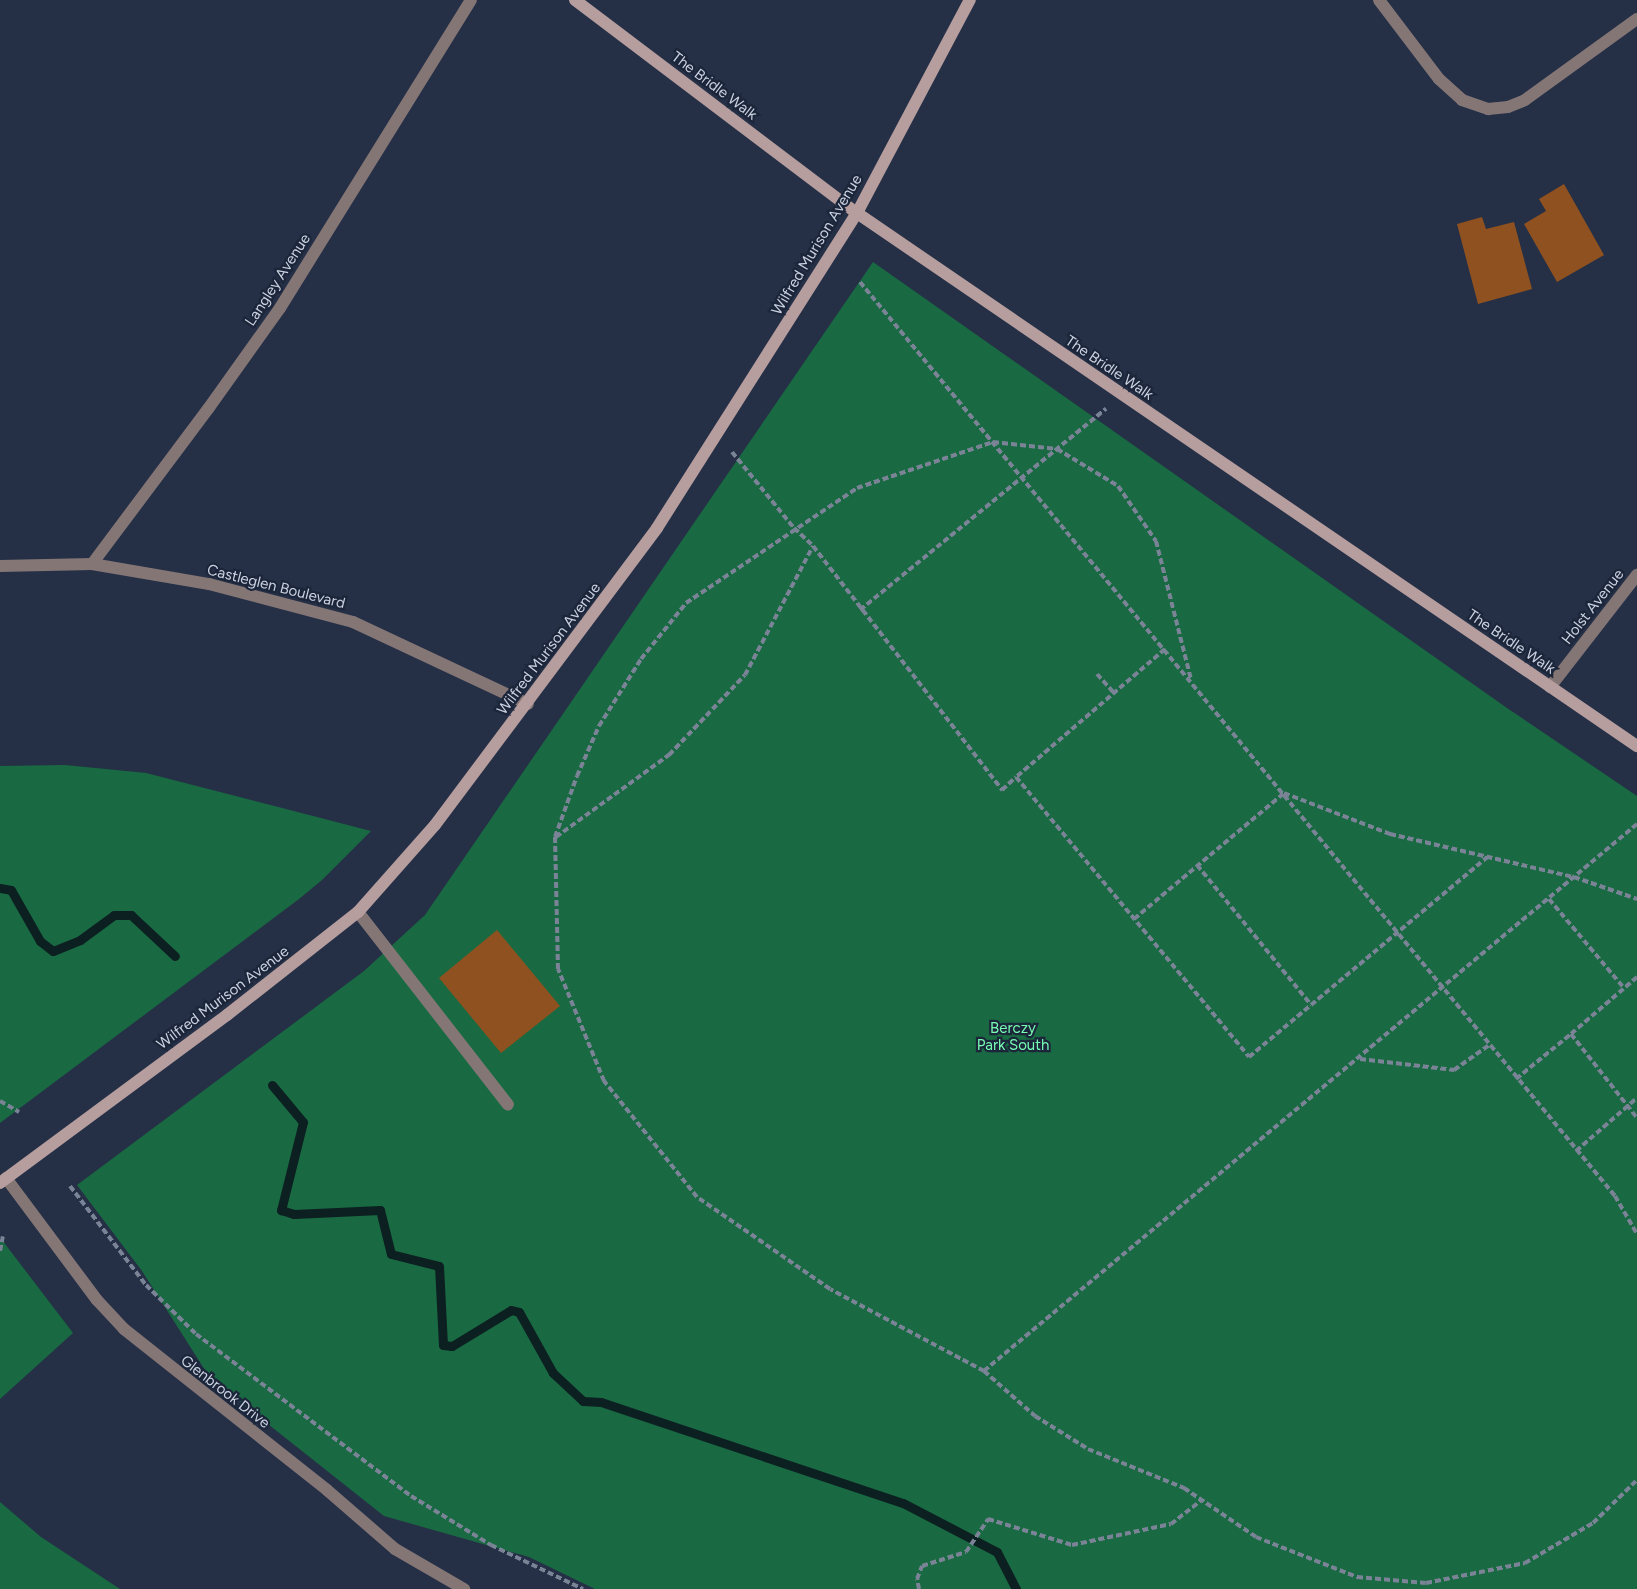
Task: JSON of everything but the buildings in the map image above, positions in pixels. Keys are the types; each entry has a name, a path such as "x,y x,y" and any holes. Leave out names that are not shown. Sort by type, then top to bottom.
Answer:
{"street":[{"name":"Langley Avenue","path":"92,564 280,308 471,0"},
{"name":"The Bridle Walk","path":"575,0 857,213 1637,746"},
{"name":"Wilfred Murison Avenue","path":"3,1180 227,1016 358,912 435,825 528,704 657,528 857,213 970,0"},
{"path":"1379,0 1439,79 1462,100 1488,109 1508,107 1525,100 1637,19"},
{"name":"Castleglen Boulevard","path":"0,566 92,564 209,584 353,622 528,704"},
{"name":"Holst Avenue","path":"1550,687 1637,575"},
{"path":"358,912 508,1105"},
{"name":"Glenbrook Drive","path":"3,1180 97,1300 124,1329 167,1366 327,1490 395,1549 464,1589"}],"path":[{"path":"860,282 1191,679 1442,990 1615,1196 1637,1234"},
{"path":"860,610 1123,395"},
{"path":"717,434 794,528 813,546 860,610 1002,790 1166,649"},
{"path":"1191,679 1156,541 1118,486 1057,449 993,442 857,488 794,528 686,603 640,659 599,726 577,776 555,837 558,969 604,1081 697,1197 830,1289 984,1371 1035,1416 1088,1449 1184,1488 1256,1537 1357,1577 1426,1583 1525,1563 1593,1523 1637,1480"},
{"path":"555,837 669,755 745,675 813,546"},
{"path":"1097,674 1114,693"},
{"path":"1016,777 1249,1057 1487,857"},
{"path":"1284,793 1390,834 1574,877 1637,899"},
{"path":"1134,919 1284,793"},
{"path":"984,1371 1442,990 1637,824"},
{"path":"1197,866 1311,1005"},
{"path":"1549,899 1624,988"},
{"path":"1516,1079 1637,977"},
{"path":"1571,1034 1637,1119"},
{"path":"1359,1059 1454,1070 1489,1045"},
{"path":"1576,1151 1637,1098"},
{"path":"0,1101 19,1112"},
{"path":"70,1186 146,1285 196,1334 411,1496 491,1545 583,1589"},
{"path":"0,1251 3,1236"},
{"path":"919,1589 917,1580 922,1566 966,1552 988,1519 1072,1545 1171,1524 1202,1500"}],"green space":[{"name":"Berczy Park South","path":"873,262 1507,708 1637,796 1637,1589 595,1589 529,1557 384,1516 210,1378 142,1271 77,1185 364,971 425,915"},
{"path":"65,765 146,773 371,831 322,880 299,899 0,1123 0,766"},
{"path":"2,1240 73,1333 0,1399 0,1242"},
{"path":"0,1502 41,1537 120,1589 0,1589"}],"waterway":[{"path":"0,888 11,890 40,941 53,951 80,940 114,915 131,915 175,956"},
{"path":"272,1085 303,1122 281,1210 294,1214 380,1210 391,1254 439,1266 443,1345 452,1346 511,1310 519,1312 553,1373 583,1401 601,1402 903,1503 997,1552 1016,1589"}]}
